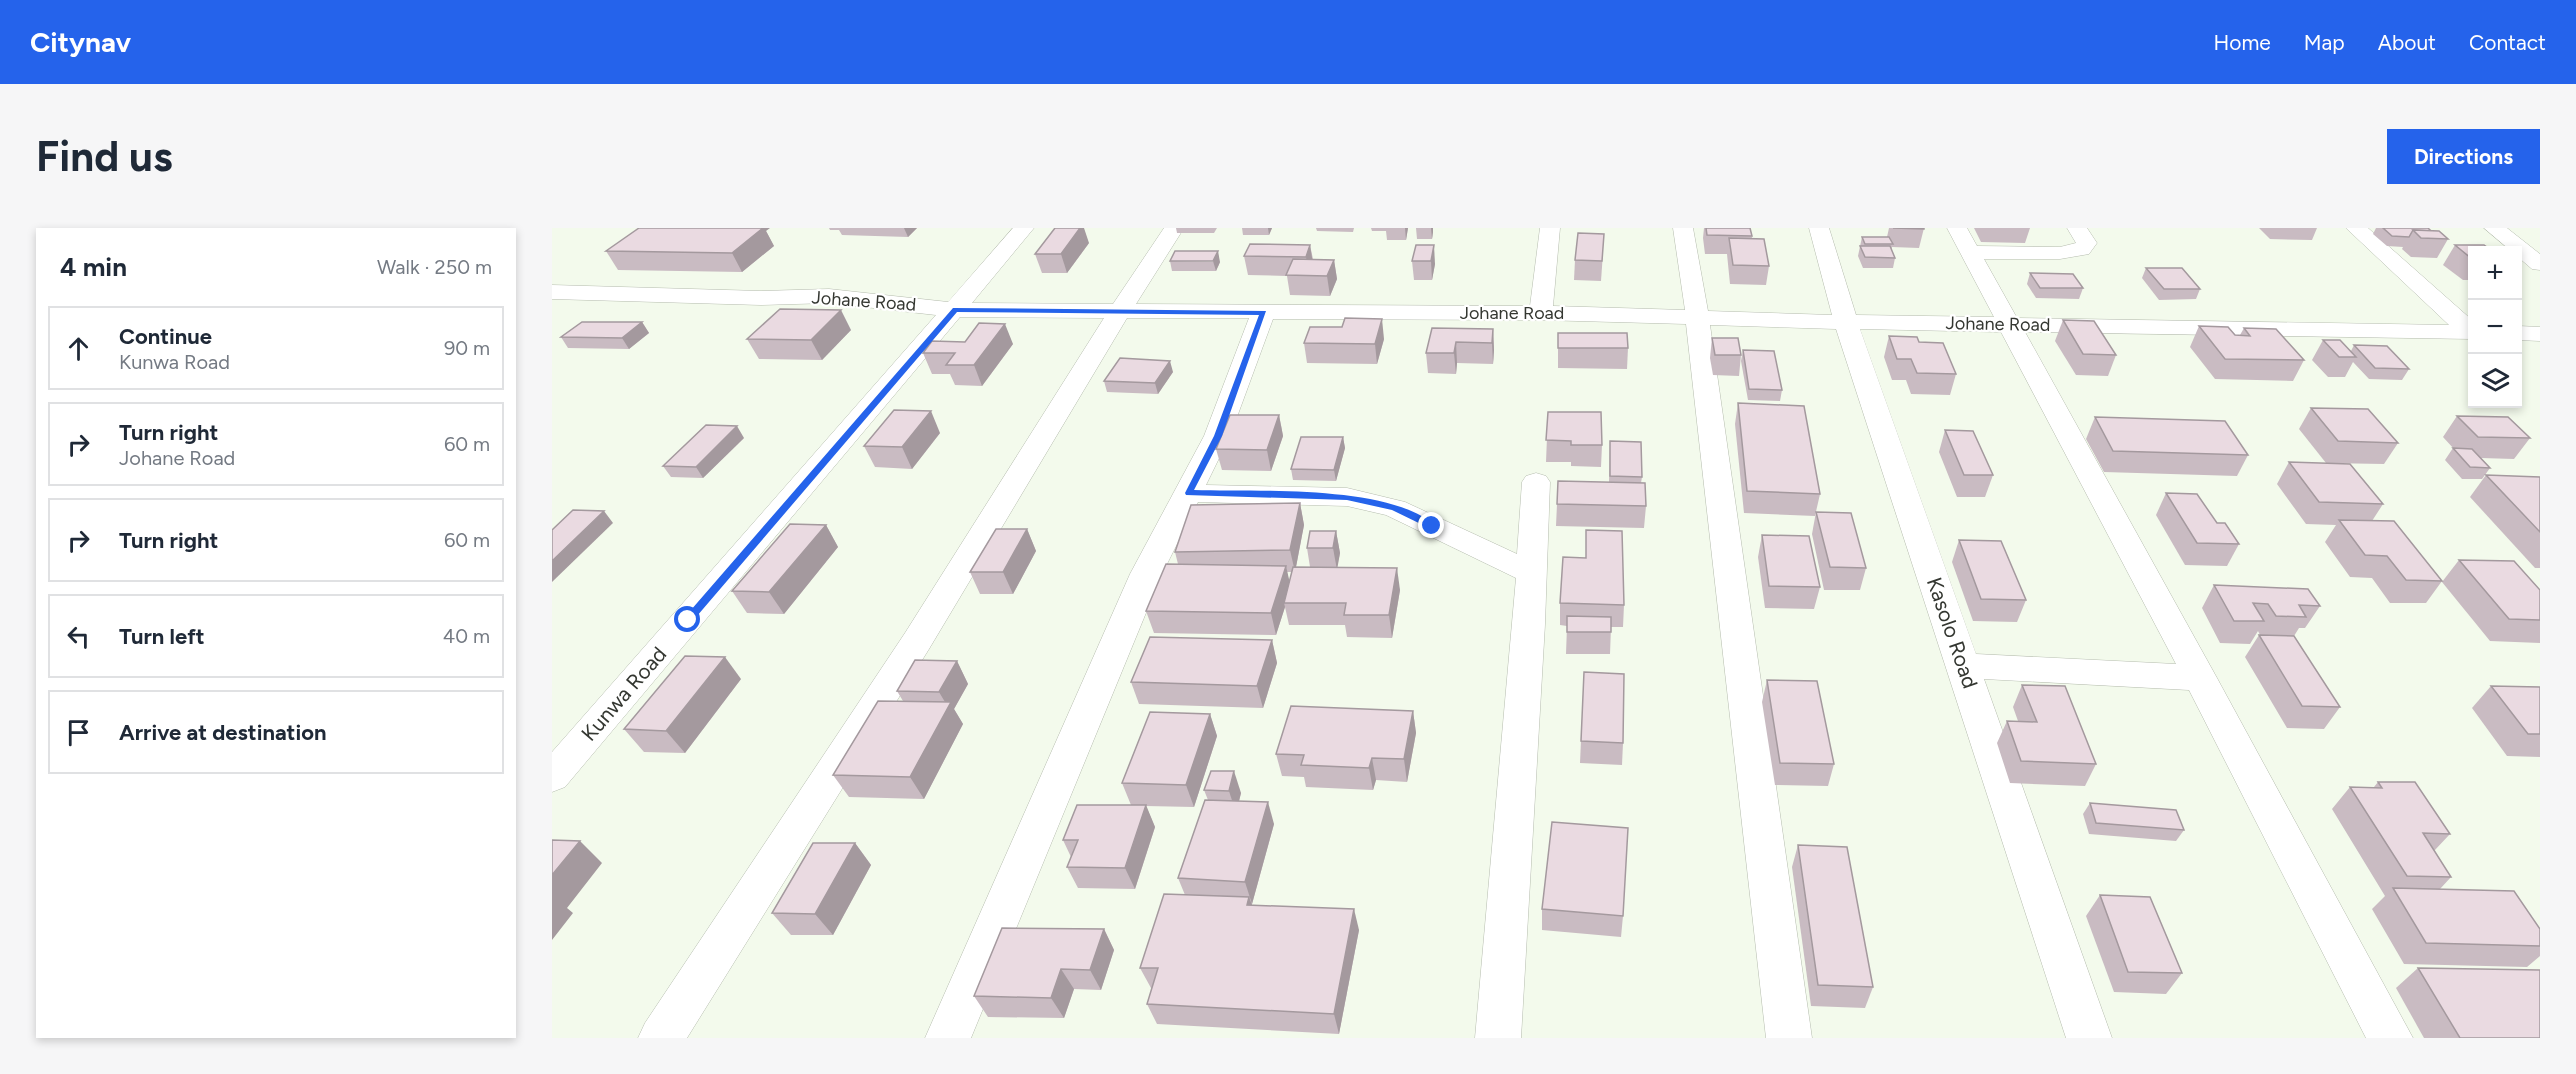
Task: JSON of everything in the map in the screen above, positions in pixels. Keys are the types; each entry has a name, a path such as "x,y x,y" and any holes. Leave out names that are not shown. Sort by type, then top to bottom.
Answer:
{"street":[{"name":"Kunwa Road","path":"552,777 1024,228"},
{"path":"662,1038 917,641 1120,311 1174,228"},
{"path":"1541,313 1550,228"},
{"path":"1683,228 1697,316 1789,1038"},
{"name":"Kasolo Road","path":"1819,228 1846,322 2088,1038"},
{"path":"1957,228 2200,678 2390,1038"},
{"path":"1970,252 2060,253 2082,250 2087,243 2077,228"},
{"path":"2356,228 2468,329"},
{"path":"2494,228 2540,264"},
{"name":"Johane Road","path":"552,292 761,298 829,296 955,310 1541,313 1846,322 2468,332"},
{"path":"948,1038 1146,574 1218,436 1263,313"},
{"path":"2522,333 2540,334"},
{"path":"1498,1038 1532,573 1536,482"},
{"path":"1189,493 1347,497 1395,508 1532,573"},
{"path":"1964,666 2200,678"}],"building":[{"path":"639,228 763,228 732,253 606,251"},
{"path":"1055,228 1080,228 1061,254 1035,254"},
{"path":"1706,228 1750,228 1752,236 1707,235"},
{"path":"2383,228 2428,228 2431,231 2413,230 2409,237 2392,236"},
{"path":"2413,230 2439,231 2448,239 2421,238"},
{"path":"1578,233 1604,234 1602,261 1575,260"},
{"path":"1862,237 1889,237 1893,244 1865,244"},
{"path":"1729,238 1764,239 1769,266 1733,265"},
{"path":"1250,244 1310,245 1306,257 1244,256"},
{"path":"1416,245 1434,245 1431,261 1412,261"},
{"path":"2455,245 2485,246 2468,246 2468,256"},
{"path":"1860,246 1890,246 1895,258 1865,257"},
{"path":"1175,251 1218,251 1213,261 1170,261"},
{"path":"1293,259 1334,260 1327,276 1286,275"},
{"path":"2146,268 2182,268 2200,289 2164,289"},
{"path":"2030,273 2073,274 2083,288 2040,288"},
{"path":"780,309 841,310 811,340 747,339"},
{"path":"1345,318 1382,319 1375,344 1304,343 1310,327 1342,327"},
{"path":"2063,320 2094,321 2116,355 2083,354"},
{"path":"582,322 642,322 622,338 561,337"},
{"path":"979,323 1005,324 974,365 946,365 955,353 923,353 932,341 965,342"},
{"path":"2199,326 2228,327 2235,335 2250,336 2244,328 2276,329 2304,360 2225,359"},
{"path":"1432,328 1493,329 1492,343 1456,342 1454,353 1426,353"},
{"path":"1558,333 1627,333 1628,348 1558,348"},
{"path":"1889,336 1917,337 1919,342 1943,343 1956,374 1917,373 1911,359 1897,359"},
{"path":"1712,338 1738,338 1741,355 1715,355"},
{"path":"2323,340 2340,340 2356,357 2339,357"},
{"path":"2354,345 2387,346 2409,369 2375,368"},
{"path":"1743,350 1774,351 1782,390 1749,389"},
{"path":"1120,358 1170,361 1155,383 1104,381"},
{"path":"1738,403 1804,406 1820,494 1747,491"},
{"path":"2311,408 2368,409 2398,443 2338,441"},
{"path":"894,410 931,411 902,447 864,446"},
{"path":"1548,412 1601,412 1602,445 1571,445 1571,441 1546,440"},
{"path":"1230,415 1279,415 1267,450 1216,449"},
{"path":"2457,416 2508,417 2530,438 2478,437"},
{"path":"2095,417 2225,421 2248,455 2113,451"},
{"path":"706,425 737,426 696,467 663,466"},
{"path":"1945,430 1973,431 1993,475 1964,475"},
{"path":"1301,437 1343,437 1334,470 1291,469"},
{"path":"1610,441 1641,442 1642,477 1610,476"},
{"path":"2453,448 2472,449 2490,468 2470,467"},
{"path":"2289,462 2350,464 2383,504 2319,502"},
{"path":"2486,475 2540,477 2540,532"},
{"path":"1558,481 1645,483 1646,506 1557,504"},
{"path":"2166,493 2197,494 2217,523 2225,523 2239,544 2197,543"},
{"path":"1300,503 1290,550 1175,552 1191,505"},
{"path":"573,510 604,511 552,561 552,530"},
{"path":"1816,512 1851,513 1866,568 1830,567"},
{"path":"2339,520 2394,521 2442,581 2406,580 2387,556 2365,555"},
{"path":"790,524 826,525 769,592 732,591"},
{"path":"996,529 1027,529 1003,572 970,572"},
{"path":"1586,530 1622,531 1624,605 1560,603 1563,557 1586,558"},
{"path":"1310,531 1336,531 1333,548 1307,548"},
{"path":"1762,535 1809,536 1820,587 1769,586"},
{"path":"1959,540 2001,541 2026,600 1981,599"},
{"path":"2459,560 2514,561 2540,590 2540,620 2509,619"},
{"path":"1166,564 1286,566 1271,613 1146,611"},
{"path":"1293,567 1397,568 1389,615 1344,615 1346,603 1284,603"},
{"path":"2214,585 2308,589 2320,606 2299,605 2306,617 2276,616 2268,604 2253,603 2264,621 2234,621"},
{"path":"1567,616 1611,617 1611,632 1567,632"},
{"path":"2259,635 2294,636 2340,707 2302,706"},
{"path":"1150,637 1272,640 1257,686 1131,682"},
{"path":"685,656 725,657 666,731 624,729"},
{"path":"915,660 957,661 939,692 897,691"},
{"path":"1584,672 1624,674 1623,743 1581,741"},
{"path":"1767,680 1817,681 1834,764 1780,763"},
{"path":"2022,685 2065,686 2096,764 2021,761 2007,721 2037,722"},
{"path":"2491,686 2540,687 2540,734 2528,734"},
{"path":"878,701 951,702 910,777 833,775"},
{"path":"1291,706 1413,711 1404,759 1372,758 1369,768 1301,765 1304,755 1276,754"},
{"path":"1150,712 1210,714 1186,785 1122,783"},
{"path":"1211,771 1234,771 1229,791 1204,790"},
{"path":"2378,782 2415,782 2450,834 2423,833 2451,877 2407,876 2350,787 2382,788"},
{"path":"1205,800 1268,802 1245,882 1178,878"},
{"path":"2090,803 2176,810 2184,830 2096,823"},
{"path":"1077,805 1146,805 1125,868 1067,867 1078,840 1063,840"},
{"path":"1552,822 1628,828 1623,916 1542,909"},
{"path":"552,840 580,841 552,875"},
{"path":"813,843 855,843 815,914 772,913"},
{"path":"1798,845 1847,847 1873,987 1818,985"},
{"path":"2393,888 2514,891 2540,929 2540,946 2426,943"},
{"path":"1164,894 1249,897 1247,905 1354,909 1334,1014 1147,1004 1158,968 1140,968"},
{"path":"2100,895 2150,897 2182,973 2128,972"},
{"path":"1002,928 1104,929 1090,970 1061,969 1051,998 974,996"},
{"path":"2418,968 2540,970 2540,1038 2460,1038"}],"route":[{"path":"688,620 955,310 1263,313 1218,436 1189,493 1347,497 1395,508 1432,526"}]}
